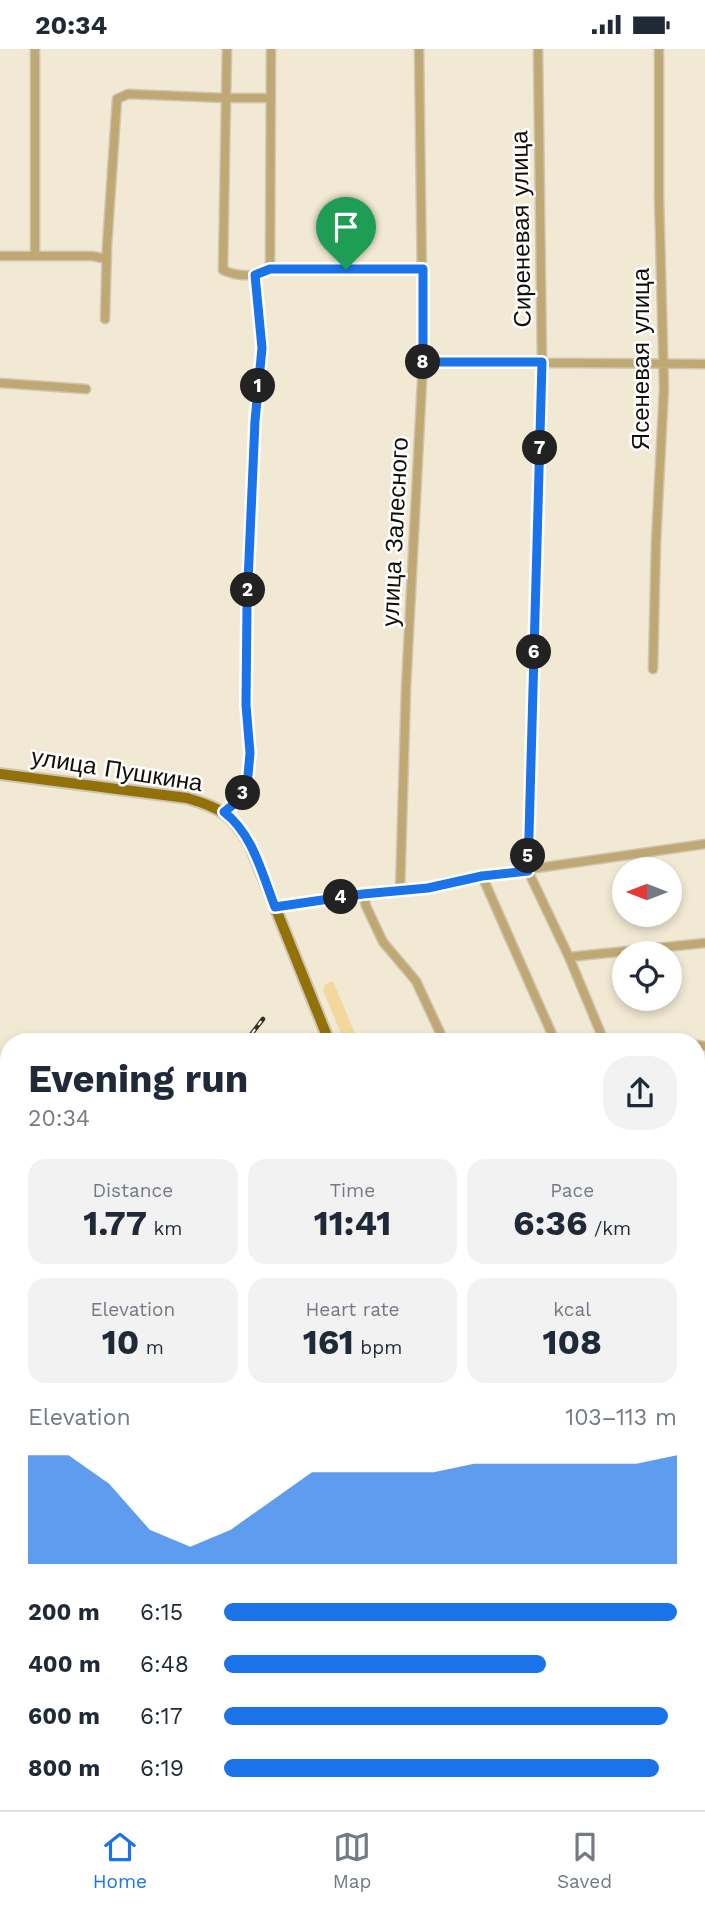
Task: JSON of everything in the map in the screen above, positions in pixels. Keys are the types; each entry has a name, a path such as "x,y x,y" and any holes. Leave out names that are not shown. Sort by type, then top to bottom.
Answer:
{"main road":[{"name":"улица Пушкина","path":"0,774 187,798 224,812 241,827 251,847 326,1033"}],"street":[{"path":"35,49 35,256"},
{"path":"227,49 223,270 234,275 255,275 270,269 423,269"},
{"path":"270,269 271,49"},
{"name":"улица Залесного","path":"400,892 406,675 423,362 419,49"},
{"name":"Сиреневая улица","path":"528,871 542,362 538,49"},
{"name":"Ясеневая улица","path":"653,669 664,365 659,197 659,49"},
{"path":"105,319 117,99 128,94 271,98"},
{"path":"0,256 107,258"},
{"path":"224,812 239,800 247,787 250,753 246,705 247,605 255,421 262,348 255,275"},
{"path":"423,362 705,364"},
{"path":"0,383 86,389"},
{"path":"275,907 428,888 482,876 705,844"},
{"path":"528,871 569,957 601,1033"},
{"path":"482,876 551,1033"},
{"path":"363,894 366,907 383,942 415,981 440,1033"},
{"path":"569,957 705,943"}],"shaded area":[{"path":"333,981 355,1033 341,1033 323,990 326,984"}],"railway":[{"path":"252,1033 263,1019"}],"route":[{"path":"270,269 346,269 423,269 423,362 542,362 528,871 482,876 400,892 363,894 275,907 241,827 224,812 239,800 247,787 250,753 246,705 247,605 255,421 262,348 255,275 270,269"}]}
